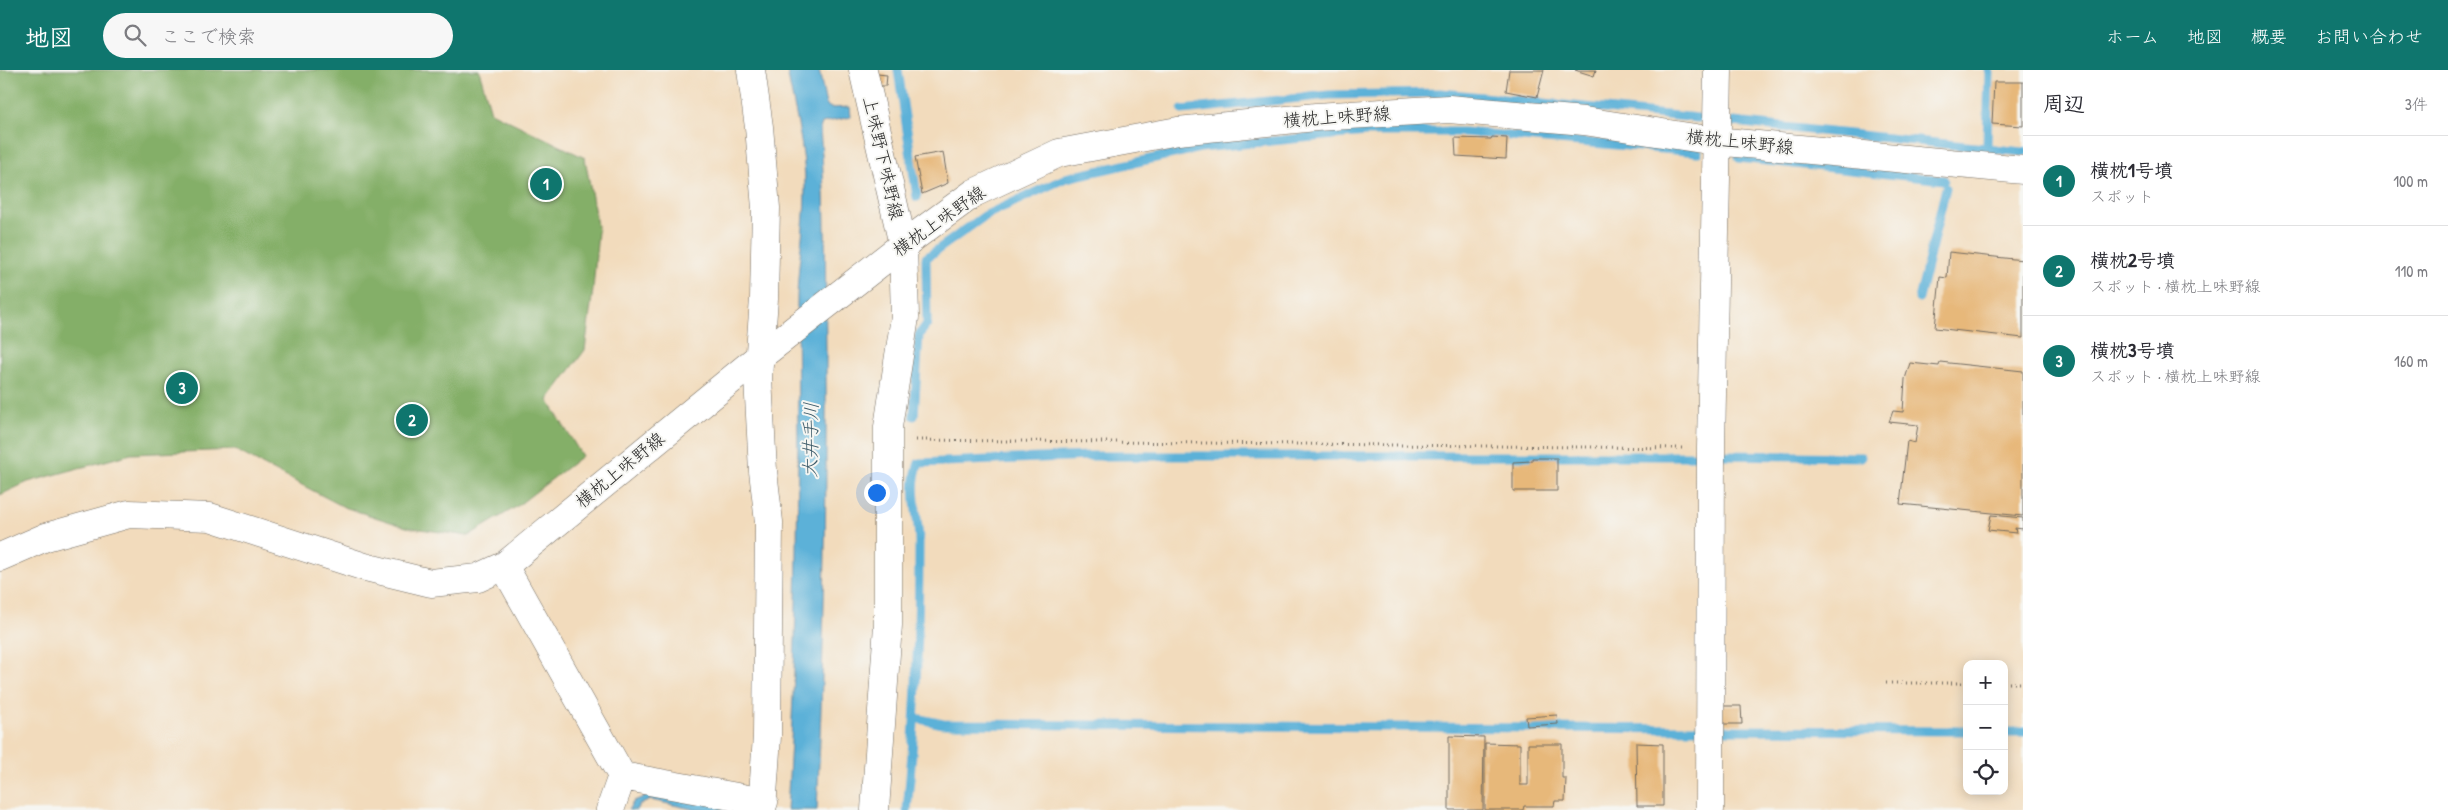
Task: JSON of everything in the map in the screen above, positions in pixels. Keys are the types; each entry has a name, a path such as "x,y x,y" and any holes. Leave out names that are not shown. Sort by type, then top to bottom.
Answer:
{"street":[{"path":"504,566 622,776 763,806 769,522 759,416 758,378 766,208 759,127 751,70"},
{"name":"上味野下味野線","path":"864,70 903,245 905,317 888,427 888,625 875,810"},
{"path":"1710,810 1711,448 1715,141 1718,70"},
{"name":"横枕上味野線","path":"0,557 46,538 129,514 210,518 366,567 431,583 478,578 504,566 760,356 903,245 974,193 1059,153 1178,131 1316,117 1449,109 1584,121 1715,141 2023,170"},
{"path":"610,810 622,776"}],"path":[{"path":"888,440 1711,448"},
{"path":"1886,683 1963,683"},
{"path":"2008,683 2023,683"}],"green space":[{"path":"0,70 479,70 491,112 585,158 598,231 585,350 548,400 582,456 516,507 468,536 406,527 344,507 235,450 131,454 28,482 0,495"}],"water":[{"name":"大井手川","path":"787,70 819,70 826,105 831,108 850,107 851,117 822,123 820,129 825,240 826,467 817,810 787,810 791,748 797,560 797,295 804,220 805,175 802,145"},
{"path":"664,789 753,810 696,810 651,800 639,805 636,810 628,810 634,801"}],"building":[{"path":"1509,70 1544,70 1537,97 1506,91"},
{"path":"1575,70 1596,70 1594,76"},
{"path":"877,74 887,75 886,86 877,86"},
{"path":"1994,82 2023,82 2023,126 1992,124"},
{"path":"1492,137 1507,138 1506,159 1456,156 1455,138 1491,139"},
{"path":"943,152 948,183 922,194 915,157"},
{"path":"1949,252 2023,260 2023,338 1935,328 1940,277 1947,278"},
{"path":"1940,362 2023,371 2023,516 1900,504 1907,441 1915,443 1918,425 1889,422 1893,411 1903,412 1905,379 1910,363 1939,366"},
{"path":"1532,458 1557,458 1557,491 1513,491 1513,462 1532,461"},
{"path":"1991,515 2023,518 2023,529 2015,528 2016,533 1988,530"},
{"path":"1721,706 1741,706 1742,724 1720,724"},
{"path":"1557,715 1558,724 1527,726 1526,717"},
{"path":"1449,736 1484,737 1483,810 1449,810"},
{"path":"1485,743 1520,744 1520,785 1528,785 1528,744 1562,744 1562,778 1566,778 1565,801 1555,801 1554,806 1524,806 1523,810 1485,810"},
{"path":"1636,743 1663,744 1663,806 1637,806"}],"waterway":[{"path":"898,70 917,197"},
{"path":"1987,146 1989,70"},
{"path":"1182,110 1329,95 1441,93 1698,118"},
{"path":"1734,122 2023,152"},
{"path":"914,416 919,335 927,324 926,258 986,215 1066,178 1200,148 1366,132 1464,132 1698,152"},
{"path":"1739,158 1944,180"},
{"path":"1919,299 1946,188"},
{"path":"1723,455 1861,457"},
{"path":"907,810 913,744 918,645 919,536 914,483 919,463 1090,456 1692,456"},
{"path":"920,719 943,724 1698,729"},
{"path":"1721,730 1963,731"},
{"path":"2008,732 2023,732"}],"place":[{"name":"横枕1号墳","path":"546,184"},
{"name":"横枕3号墳","path":"182,388"},
{"name":"横枕2号墳","path":"412,420"}]}
